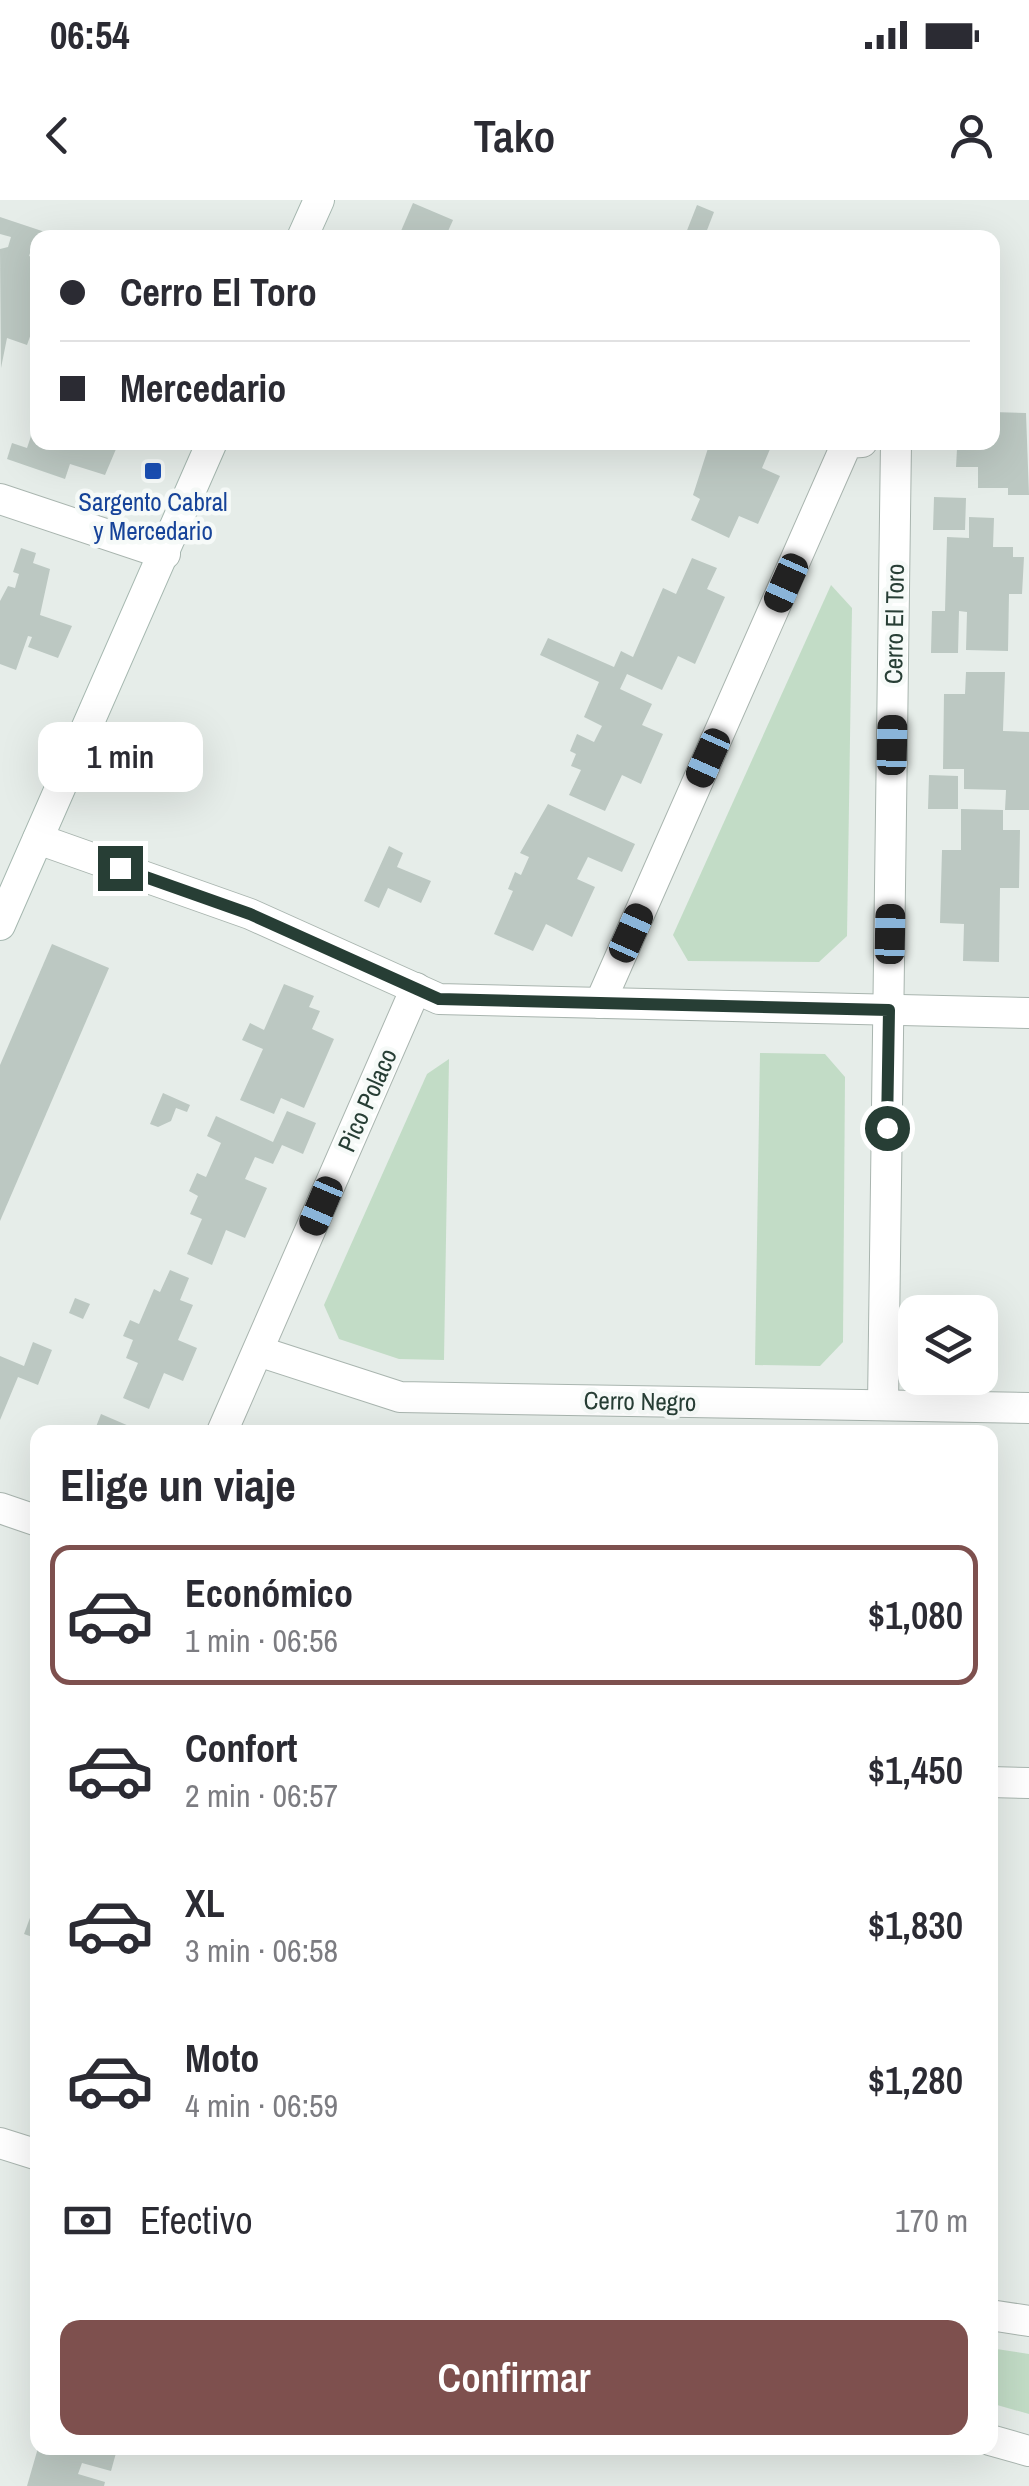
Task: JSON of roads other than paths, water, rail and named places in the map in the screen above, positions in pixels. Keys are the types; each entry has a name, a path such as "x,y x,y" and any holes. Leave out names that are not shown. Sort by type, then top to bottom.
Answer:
{"street":[{"path":"305,230 318,200"},
{"path":"0,925 209,450"},
{"path":"600,1003 845,450"},
{"name":"Cerro El Toro","path":"883,1405 896,450"},
{"path":"0,498 164,554"},
{"path":"38,840 250,914 439,999 1029,1013"},
{"name":"Pico Polaco","path":"225,1425 416,988"},
{"name":"Cerro Negro","path":"258,1351 400,1396 1029,1408"},
{"path":"0,1508 30,1518"},
{"path":"998,1782 1029,1783"},
{"path":"0,2143 30,2152"},
{"path":"998,2316 1029,2322"},
{"path":"998,2442 1029,2451"}],"place":[{"name":"Sargento Cabral y Mercedario","path":"153,471"}]}
